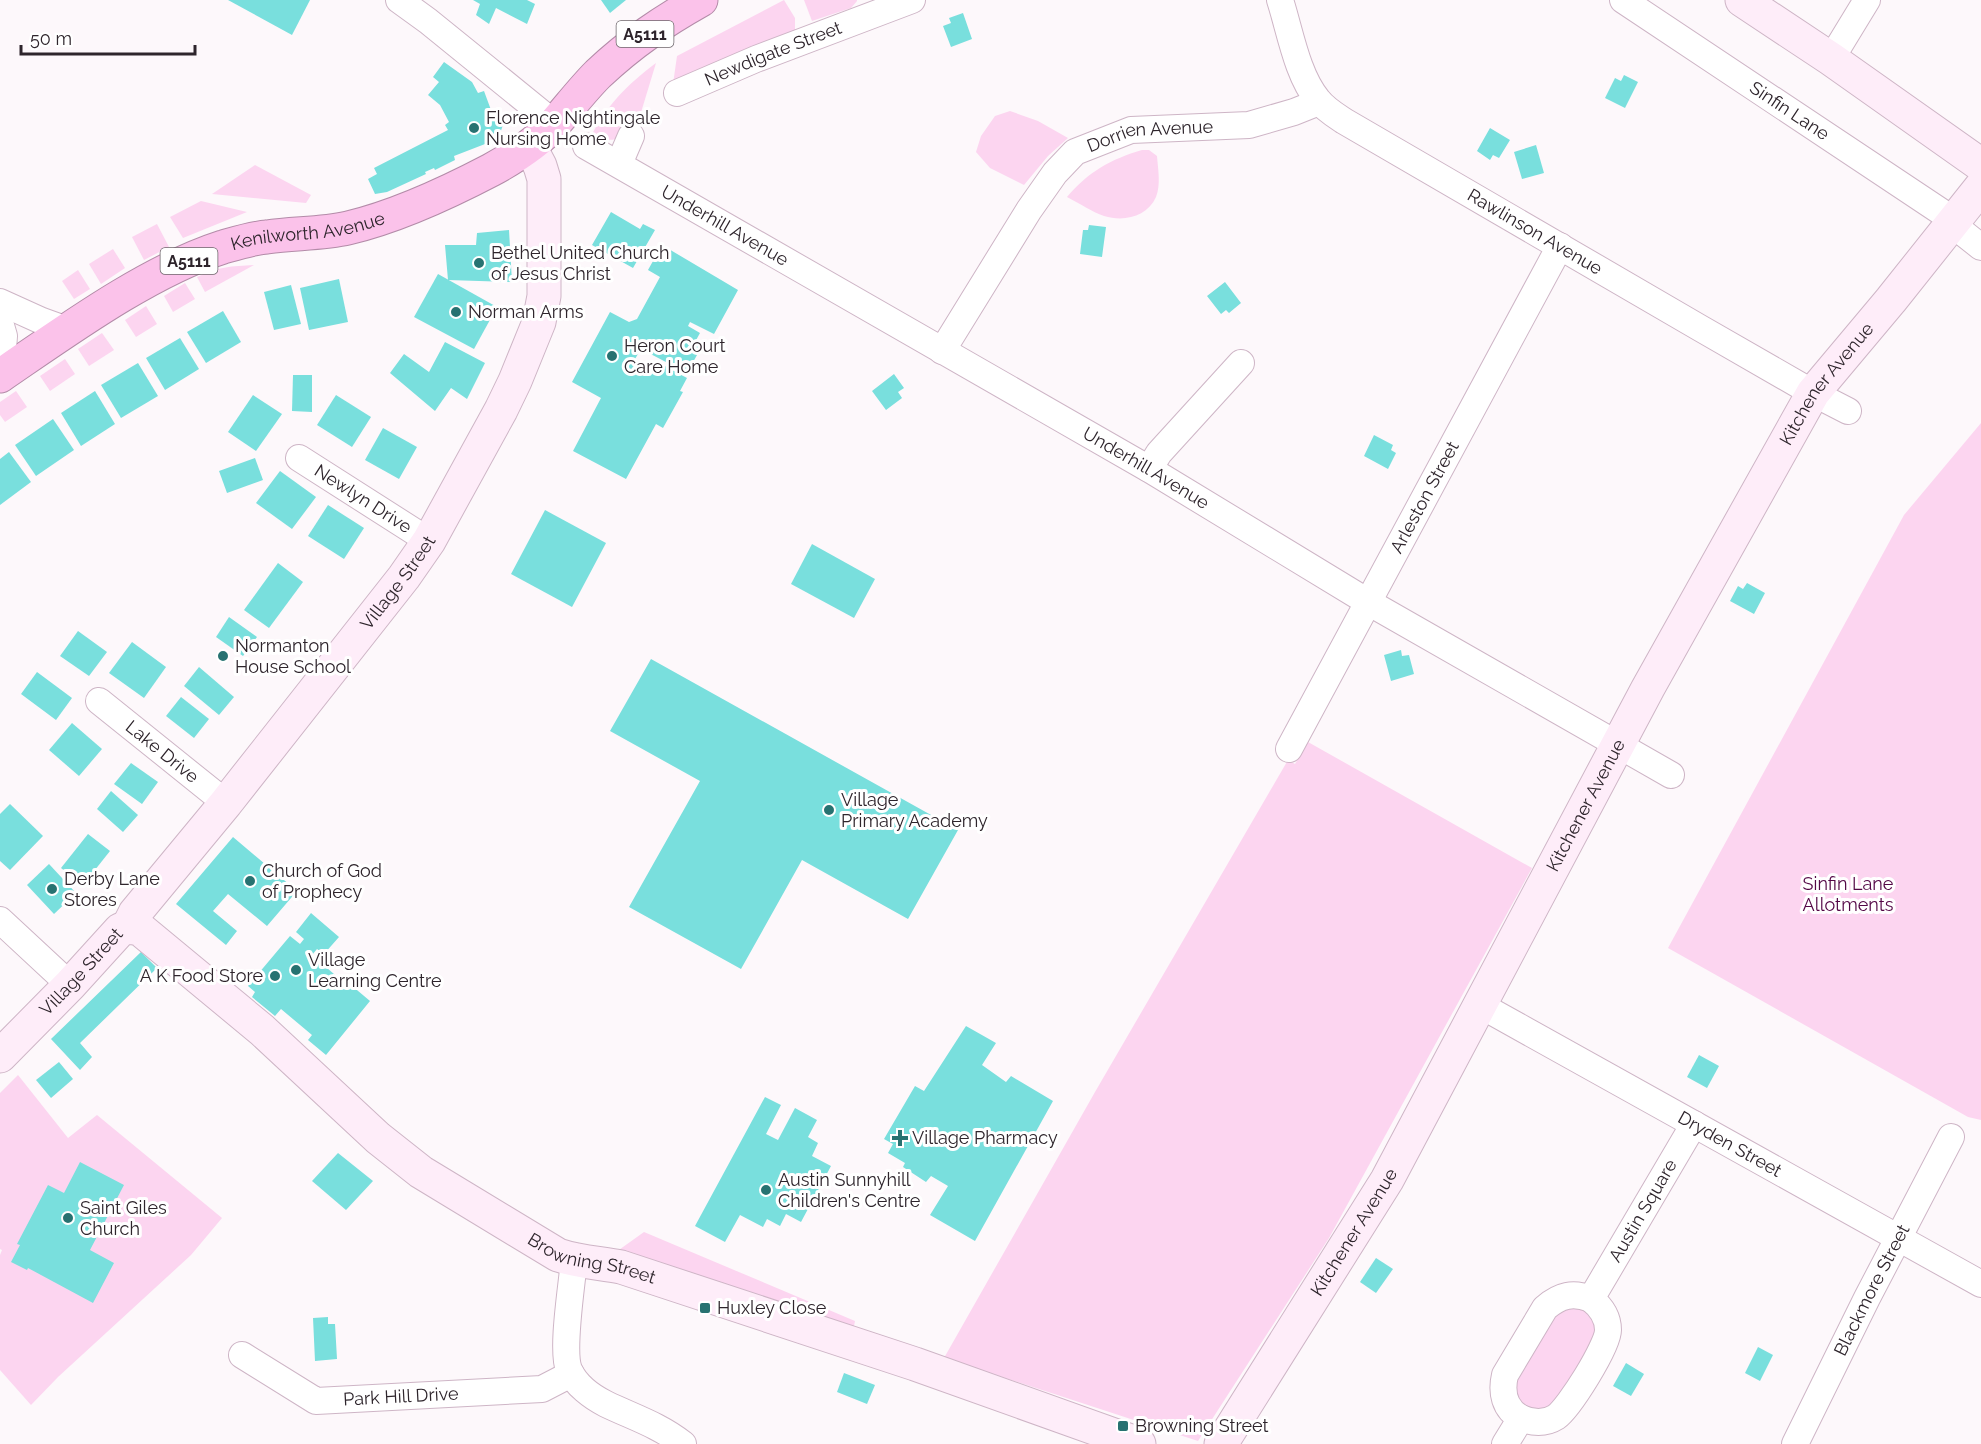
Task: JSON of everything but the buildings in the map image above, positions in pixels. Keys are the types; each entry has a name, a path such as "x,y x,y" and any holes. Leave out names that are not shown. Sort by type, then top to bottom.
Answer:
{"highway":[{"name":"A5111","path":"555,124 597,76 639,38 701,0"},
{"name":"Kenilworth Avenue","path":"0,375 67,330 150,280 190,260 223,248 266,237 348,228 381,218 492,170 530,147 555,124"}],"street":[{"path":"399,0 429,21 555,124"},
{"name":"Newdigate Street","path":"677,93 865,8 912,0"},
{"name":"Rawlinson Avenue","path":"1280,0 1301,69 1309,87 1319,102 1344,121 1813,393 1848,411"},
{"name":"Sinfin Lane","path":"1623,0 1954,222 1981,247"},
{"path":"1742,0 1831,59 1981,165"},
{"path":"1831,59 1867,0"},
{"name":"Dorrien Avenue","path":"942,351 1029,210 1055,173 1075,152 1131,130 1249,124 1294,112 1319,102"},
{"path":"619,164 631,136"},
{"name":"Underhill Avenue","path":"586,146 1149,469 1368,602 1671,775"},
{"name":"Village Street","path":"0,1056 120,930 129,927 135,913 226,803 397,586 429,541 501,410 539,322 544,296 544,179 530,147"},
{"name":"Kitchener Avenue","path":"1221,1444 1387,1180 1682,627 1813,393 1981,187"},
{"name":"Arleston Street","path":"1289,748 1560,246"},
{"path":"0,302 67,330"},
{"path":"0,322 4,336 0,375"},
{"path":"1149,469 1159,453 1241,363"},
{"name":"Newlyn Drive","path":"299,458 429,541"},
{"name":"Lake Drive","path":"99,701 226,803"},
{"path":"0,920 70,985"},
{"name":"Browning Street","path":"129,927 140,929 262,1030 378,1138 421,1172 558,1255 574,1260 621,1267 915,1364 1139,1444"},
{"name":"Dryden Street","path":"1480,1005 1981,1284"},
{"name":"Austin Square","path":"1591,1299 1694,1124"},
{"name":"Blackmore Street","path":"1795,1444 1867,1298 1951,1137"},
{"path":"574,1260 566,1352 571,1374 582,1388 596,1399 649,1422 683,1444"},
{"path":"1564,1295 1579,1295 1591,1299 1600,1306 1606,1318 1608,1332 1604,1346 1567,1407 1555,1418 1540,1423 1521,1418 1515,1415 1507,1404 1503,1386 1504,1375 1545,1308 1554,1300 1564,1295"},
{"name":"Park Hill Drive","path":"242,1355 316,1401 542,1389 571,1374"},
{"path":"1505,1444 1521,1418"}],"green space":[{"path":"784,0 795,18 795,33 672,91 677,56"},
{"path":"804,0 857,1 851,8 812,21"},
{"path":"656,63 639,119 614,139 609,140 592,134 620,95"},
{"path":"1010,111 1038,121 1068,138 1048,156 1024,185 990,168 976,152 981,136 995,116"},
{"path":"1142,150 1149,150 1157,156 1159,182 1158,192 1152,204 1141,213 1127,218 1112,218 1067,197 1083,180 1101,168"},
{"path":"255,165 311,195 306,203 212,194"},
{"path":"201,201 247,212 183,238 170,217"},
{"path":"157,224 169,247 144,260 132,237"},
{"path":"113,249 125,268 101,284 89,264"},
{"path":"254,265 205,292 197,277 224,268"},
{"path":"78,270 90,289 74,299 62,281"},
{"path":"185,283 195,299 173,312 164,296"},
{"path":"146,306 157,324 136,337 125,320"},
{"path":"102,333 114,350 89,366 78,349"},
{"path":"65,359 75,374 50,391 40,376"},
{"path":"16,391 27,407 5,422 0,415 0,402"},
{"name":"Sinfin Lane Allotments","path":"1981,423 1981,1120 1968,1117 1668,948 1904,515"},
{"path":"1308,742 1532,868 1329,1238 1198,1441 944,1358 1288,760 1295,764"},
{"path":"18,1075 68,1138 97,1115 222,1218 191,1255 58,1377 31,1405 0,1370 0,1255 2,1250 0,1249 0,1093"},
{"path":"644,1232 855,1321 854,1326 616,1252"},
{"path":"1588,1305 1602,1332 1552,1412 1519,1409 1511,1377 1550,1312"}],"place":[{"name":"Florence Nightingale Nursing Home","path":"474,128"},
{"name":"Bethel United Church of Jesus Christ","path":"479,263"},
{"name":"Norman Arms","path":"456,312"},
{"name":"Heron Court Care Home","path":"612,356"},
{"name":"Normanton House School","path":"223,656"},
{"name":"Village Primary Academy","path":"829,810"},
{"name":"Church of God of Prophecy","path":"250,881"},
{"name":"Derby Lane Stores","path":"52,889"},
{"name":"Village Learning Centre","path":"296,970"},
{"name":"A K Food Store","path":"275,976"},
{"name":"Village Pharmacy","path":"900,1138"},
{"name":"Austin Sunnyhill Children's Centre","path":"766,1190"},
{"name":"Saint Giles Church","path":"68,1218"},
{"name":"Huxley Close","path":"705,1308"},
{"name":"Browning Street","path":"1123,1426"}]}
